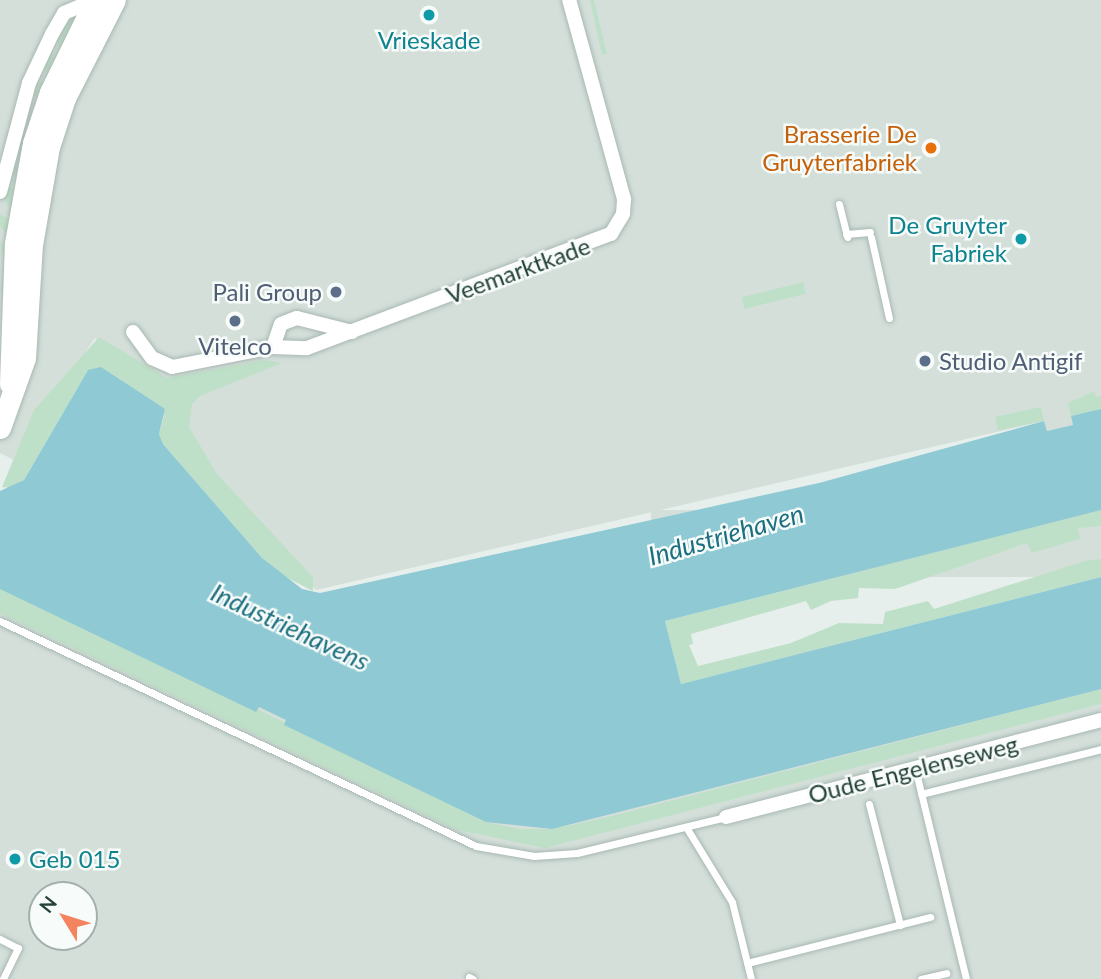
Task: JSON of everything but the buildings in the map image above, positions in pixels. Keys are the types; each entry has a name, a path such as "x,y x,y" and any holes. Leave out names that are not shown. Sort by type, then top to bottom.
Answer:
{"main road":[{"path":"10,396 6,308 33,143 50,92 94,0"},
{"path":"0,428 25,358 32,245 49,147 65,98 115,0"}],"street":[{"path":"0,192 29,83 52,34 64,13 94,0"},
{"name":"Veemarktkade","path":"133,332 152,358 172,367 273,347 307,348 604,238 618,225 624,199 569,0"},
{"path":"273,347 281,324 297,318 353,333"},
{"name":"Oude Engelenseweg","path":"726,817 1101,720"}],"lane":[{"path":"839,204 846,235 870,234 889,318"},
{"path":"0,621 476,846 534,856 577,853 726,817"},
{"path":"921,794 1101,749"},
{"path":"915,768 966,979"},
{"path":"869,804 900,925"},
{"path":"686,827 732,902 751,979"},
{"path":"747,963 930,917"},
{"path":"0,939 18,948 3,979"},
{"path":"921,979 946,973"}],"shaded area":[{"path":"0,0 1101,0 1101,409 1072,416 1073,425 1047,431 1044,421 316,590 95,338 14,460 0,453"},
{"path":"651,510 1101,510 1101,577 651,577"},
{"path":"0,582 546,822 1101,684 1101,979 0,979"}],"green space":[{"path":"590,0 594,0 607,54 602,55"},
{"path":"77,16 4,293 0,290 5,263 0,243 6,246 7,235 0,226 0,214 8,219 10,207 2,197 6,185 13,190 15,178 8,168 12,159 18,165 20,153 14,142 19,131 25,137 28,126 22,114 27,105 33,111 37,100 31,89 38,79 43,84 47,74 42,62 50,51 54,58 59,47 55,35 63,20"},
{"path":"803,282 806,294 745,309 742,297"},
{"path":"99,337 167,378 265,360 282,363 200,396 192,404 189,427 217,474 313,577 313,591 276,572 163,444 159,434 165,412 88,370 24,480 11,488 2,487 34,410"},
{"path":"1094,391 1096,397 1101,396 1101,409 1071,416 1068,403"},
{"path":"1041,407 1044,421 998,430 995,417"},
{"path":"1101,510 1101,526 1078,528 1080,539 1032,553 1027,543 895,589 859,588 858,598 831,601 811,610 806,601 691,634 693,644 689,645 698,666 791,643 839,623 883,624 885,612 928,601 934,609 1085,561 1101,559 1101,577 681,684 665,621"},
{"path":"0,582 486,822 520,829 552,829 608,817 1101,689 1101,704 545,848 457,830 8,617 0,613"}],"water":[{"path":"101,367 165,409 159,434 163,444 262,558 302,589 320,593 819,483 1044,421 1047,431 1073,425 1071,416 1101,409 1101,510 665,621 681,684 1101,577 1101,689 552,829 486,822 284,725 286,720 259,707 256,712 0,589 0,491 24,480 88,370"}],"place":[{"name":"Vrieskade","path":"429,15"},
{"name":"Brasserie De Gruyterfabriek","path":"931,148"},
{"name":"De Gruyter Fabriek","path":"1021,239"},
{"name":"Pali Group","path":"336,292"},
{"name":"Vitelco","path":"235,321"},
{"name":"Studio Antigif","path":"925,361"},
{"name":"Geb 015","path":"15,859"}],"water label":[{"name":"Industriehaven","path":"726,535"},
{"name":"Industriehavens","path":"290,627"}]}
